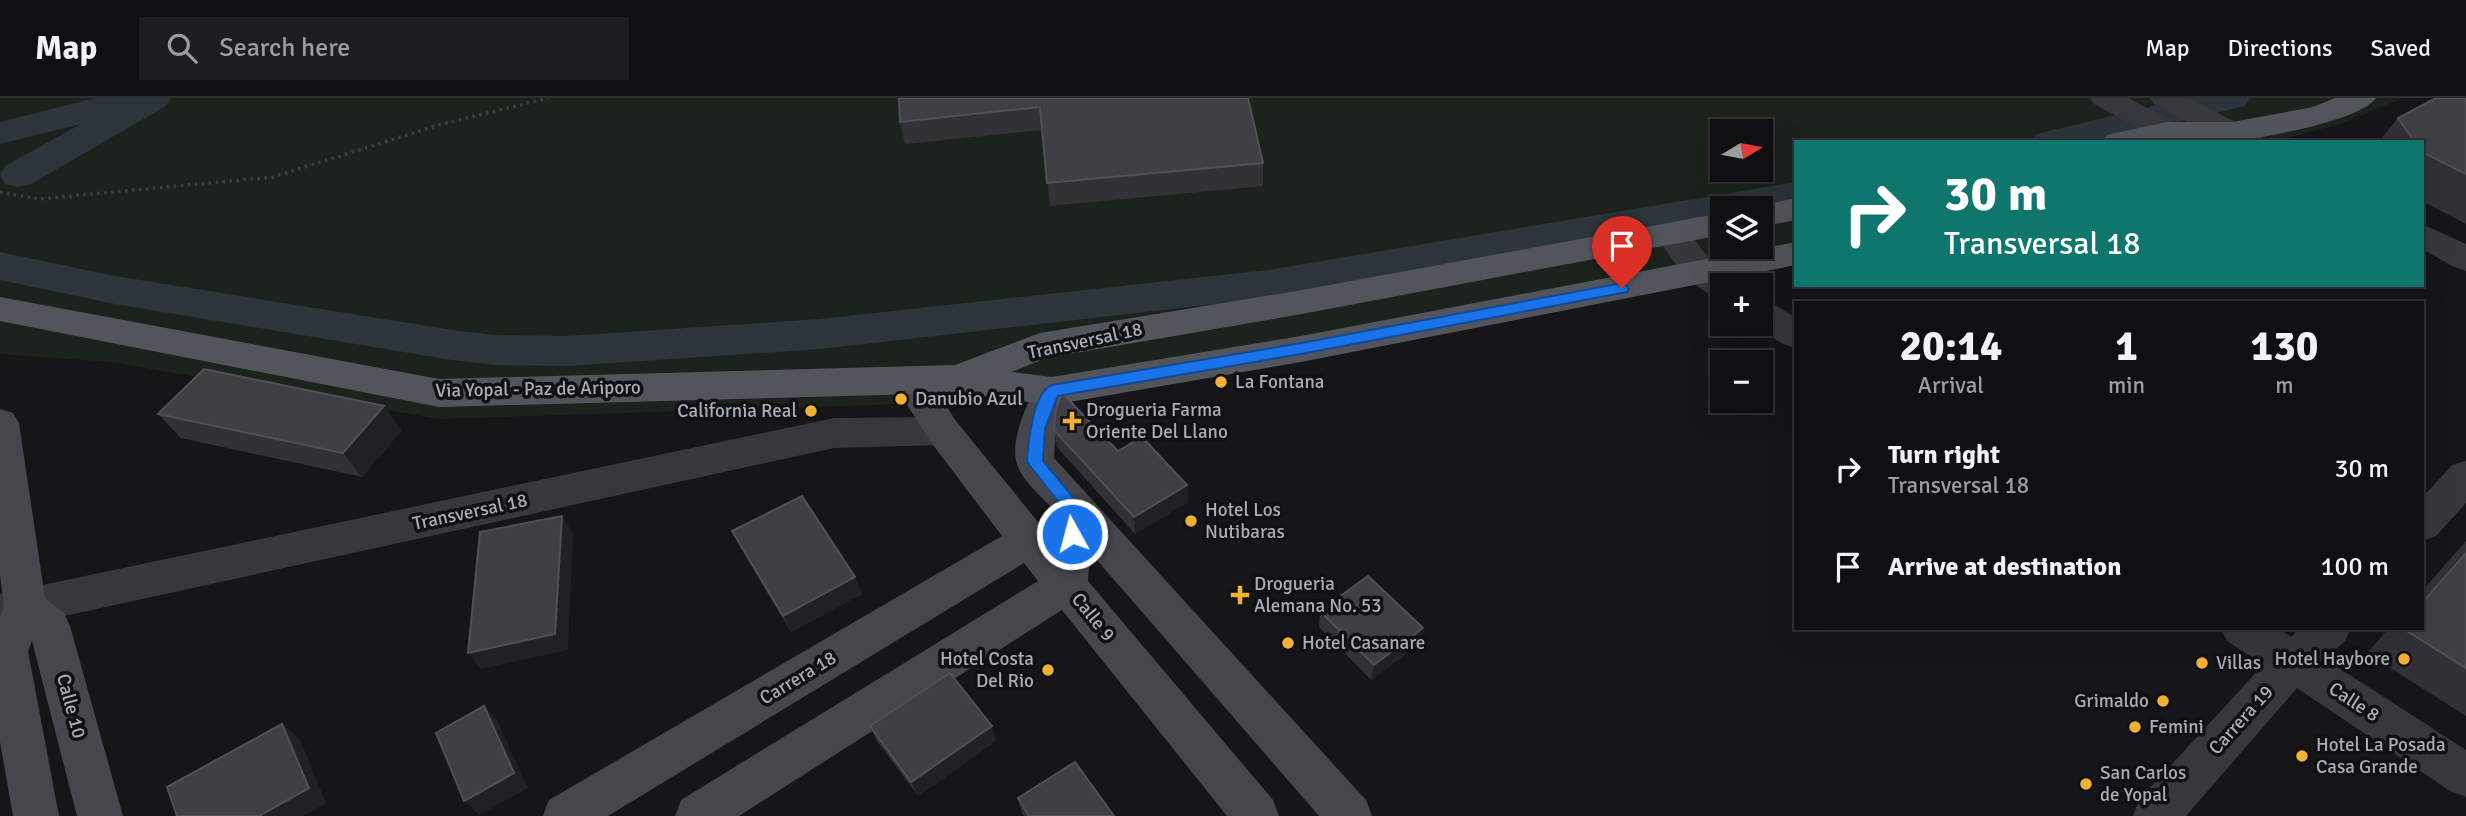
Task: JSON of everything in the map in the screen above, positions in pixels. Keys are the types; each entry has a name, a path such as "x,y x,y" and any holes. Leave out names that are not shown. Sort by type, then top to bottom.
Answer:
{"main road":[{"path":"2143,140 2235,136 2320,114 2361,98"},
{"path":"1773,213 1794,209"},
{"name":"Transversal 18","path":"958,379 1040,346 1710,226"},
{"name":"Transversal 18","path":"1734,273 1794,254"},
{"name":"Transversal 18","path":"958,379 1052,391 1710,280"},
{"name":"Via Yopal - Paz de Ariporo","path":"0,309 439,393 958,379"},
{"name":"Calle 9","path":"909,381 943,431 1029,540 1256,816"},
{"path":"1052,391 1037,428 1035,462 1349,816"},
{"path":"0,423 13,610 6,651 36,816"},
{"path":"698,816 1067,585 1074,508"},
{"name":"Carrera 18","path":"566,816 1029,540"},
{"name":"Calle 10","path":"13,610 49,626 100,816"}],"street":[{"path":"2105,98 2178,137"},
{"path":"2165,98 2235,136"},
{"path":"1672,234 1710,278"},
{"path":"2424,236 2466,259"},
{"path":"1773,320 1794,334"},
{"name":"Transversal 18","path":"13,610 834,433 943,431"},
{"path":"2424,523 2466,476"},
{"name":"Calle 8","path":"2245,630 2466,776"},
{"name":"Carrera 19","path":"2156,816 2293,662 2328,630"}],"path":[{"path":"0,192 39,199 272,177 439,125 548,98"}],"shaded area":[{"path":"0,98 2403,98 2340,124 2280,140 1794,140 1794,248 1773,252 1773,196 1710,196 1710,259 1736,259 963,402 439,419 111,362 0,354"}],"building":[{"path":"899,98 1248,98 1263,163 1047,183 1040,107 900,122"},
{"path":"2436,98 2466,98 2466,174 2424,153 2424,140 2414,140 2398,118"},
{"path":"204,369 384,406 343,453 158,414"},
{"path":"1062,393 1118,451 1142,437 1187,485 1134,517 1054,430 1056,410"},
{"path":"802,496 855,577 783,616 732,531"},
{"path":"562,516 555,634 468,653 480,532"},
{"path":"2466,553 2466,668 2405,630 2424,630 2424,601"},
{"path":"1368,576 1423,628 1374,665 1320,611"},
{"path":"950,673 992,726 911,782 870,726"},
{"path":"484,706 514,773 464,801 436,733"},
{"path":"282,724 309,788 259,816 177,816 167,787"},
{"path":"1075,762 1114,816 1029,816 1018,798"}],"waterway":[{"path":"18,175 153,98"},
{"path":"2162,115 2232,98"},
{"path":"0,133 111,105"},
{"path":"2058,140 2128,123"},
{"path":"0,266 115,290 452,345 495,350 568,351 820,334 1268,284 1794,194"}],"place":[{"name":"La Fontana","path":"1221,382"},
{"name":"Danubio Azul","path":"901,399"},
{"name":"California Real","path":"811,411"},
{"name":"Drogueria Farma Oriente Del Llano","path":"1072,421"},
{"name":"Hotel Los Nutibaras","path":"1191,521"},
{"name":"Drogueria Alemana No. 53","path":"1240,595"},
{"name":"Hotel Casanare","path":"1288,643"},
{"name":"Hotel Haybore","path":"2404,659"},
{"name":"Villas","path":"2202,663"},
{"name":"Hotel Costa Del Rio","path":"1048,670"},
{"name":"Grimaldo","path":"2163,701"},
{"name":"Femini","path":"2135,727"},
{"name":"Hotel La Posada Casa Grande","path":"2302,756"},
{"name":"San Carlos de Yopal","path":"2086,784"}],"route":[{"path":"1072,534 1074,508 1035,462 1037,428 1052,391 1301,349 1622,288"}]}
